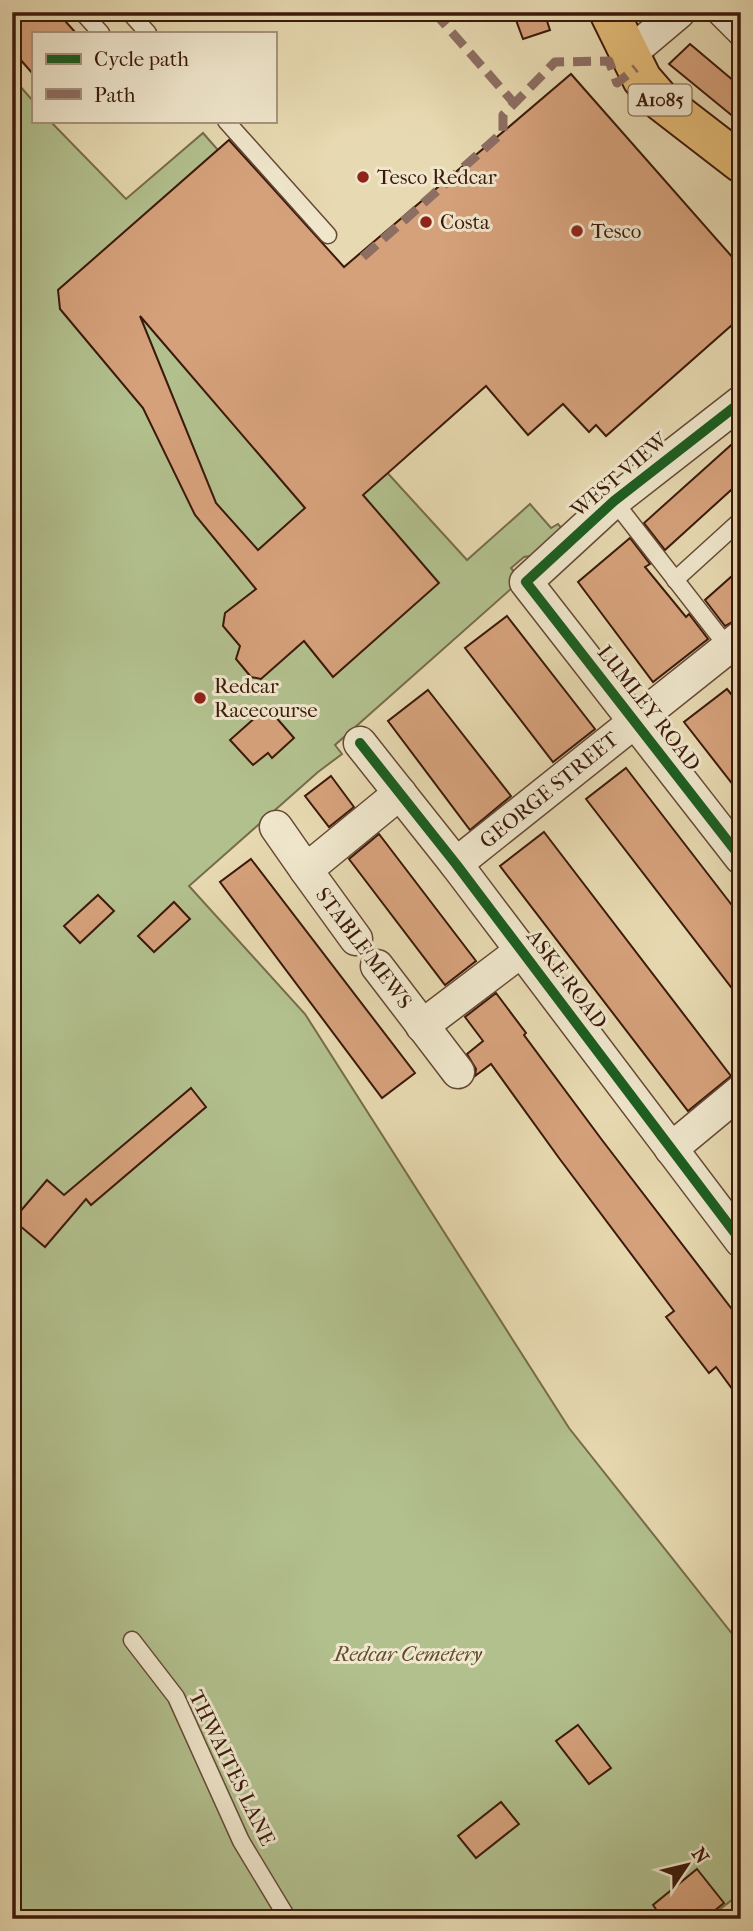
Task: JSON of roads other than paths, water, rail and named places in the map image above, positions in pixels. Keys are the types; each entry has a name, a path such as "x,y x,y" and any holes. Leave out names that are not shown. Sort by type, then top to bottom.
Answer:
{"main road":[{"name":"A1085","path":"609,12 642,79 662,102 741,163"}],"street":[{"path":"628,55 679,12"},
{"name":"WEST VIEW","path":"526,582 614,501 741,402"},
{"name":"LUMLEY ROAD","path":"526,582 741,858"},
{"name":"GEORGE STREET","path":"456,864 635,722 737,650"},
{"name":"ASKE ROAD","path":"360,743 456,864 741,1241"},
{"name":"STABLE MEWS","path":"306,870 400,793"},
{"name":"STABLE MEWS","path":"276,827 356,939"},
{"name":"STABLE MEWS","path":"422,1026 521,951"},
{"name":"STABLE MEWS","path":"377,966 458,1072"},
{"path":"671,1149 741,1091"}],"lane":[{"path":"82,12 100,32"},
{"path":"129,12 147,32"},
{"path":"713,12 741,40"},
{"path":"227,122 328,235"},
{"path":"614,501 675,580 737,650"},
{"path":"675,580 741,520"},
{"name":"THWAITES LANE","path":"132,1640 176,1697 241,1841 288,1919"}],"place":[{"name":"Tesco Redcar","path":"363,177"},
{"name":"Costa","path":"426,222"},
{"name":"Tesco","path":"577,231"},
{"name":"Redcar Racecourse","path":"200,698"}],"park label":[{"name":"Redcar Cemetery","path":"408,1654"}]}
